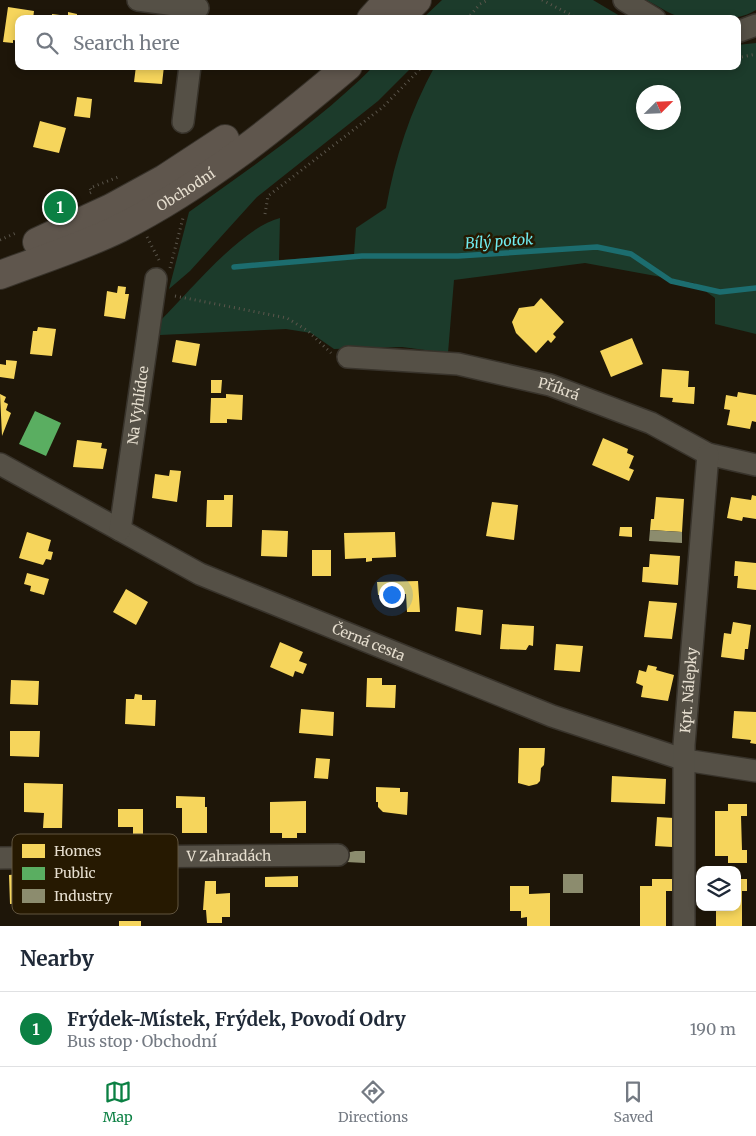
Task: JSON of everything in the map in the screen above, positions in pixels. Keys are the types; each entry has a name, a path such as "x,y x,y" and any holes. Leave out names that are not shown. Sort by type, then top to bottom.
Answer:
{"main road":[{"path":"374,15 388,0"},
{"path":"402,15 416,0"},
{"name":"Obchodní","path":"0,256 24,248 111,208 164,179 256,119 313,70"},
{"name":"Obchodní","path":"0,276 119,228 185,189 268,134 343,70"}],"street":[{"path":"138,0 198,9"},
{"path":"624,0 648,15"},
{"path":"741,31 756,25"},
{"path":"183,122 190,70"},
{"name":"Na Vyhlídce","path":"120,530 161,271"},
{"name":"Příkrá","path":"348,357 458,364 550,385 652,422 708,454 756,465"},
{"name":"Kpt. Nálepky","path":"684,926 685,760 708,454"},
{"name":"Černá cesta","path":"0,464 200,574 552,716 685,760 756,771"},
{"name":"V Zahradách","path":"178,856 338,855"}],"path":[{"path":"470,15 480,4 488,0"},
{"path":"542,0 571,15"},
{"path":"741,57 756,54"},
{"path":"265,214 268,196 382,108 419,70"},
{"path":"84,196 92,192 90,188 126,173"},
{"path":"161,271 186,209"},
{"path":"0,240 22,229"},
{"path":"138,238 152,231"},
{"path":"146,234 161,271"},
{"path":"175,296 287,318 308,332 330,353 348,357"}],"green space":[{"path":"442,0 593,0 618,15 426,15"},
{"path":"646,0 756,0 756,10 741,17 741,15 674,15"},
{"path":"756,43 756,334 715,324 715,298 694,283 585,263 454,280 448,353 402,347 334,349 311,333 286,329 160,335 161,320 201,277 233,247 265,224 280,218 279,260 354,255 356,228 386,208 404,135 433,70 741,70 741,45"},
{"path":"370,70 409,70 378,101 257,197 190,271 169,289 189,212 308,125"}],"building: Homes":[{"path":"8,7 34,11 34,15 15,15 15,40 13,40 13,43 3,42"},
{"path":"68,12 77,14 77,15 68,15"},
{"path":"136,70 164,70 162,84 134,82"},
{"path":"77,97 92,99 90,118 74,116"},
{"path":"40,121 66,128 59,153 33,147"},
{"path":"118,286 126,287 125,294 129,294 125,319 104,316 107,291 117,293"},
{"path":"541,298 564,322 553,334 556,337 551,343 548,340 536,353 516,333 512,322 519,308 534,306"},
{"path":"38,327 56,329 52,356 30,354 33,331 37,331"},
{"path":"632,338 643,364 611,377 600,351"},
{"path":"176,340 200,344 196,366 172,362"},
{"path":"6,360 17,361 14,379 0,377 0,364 6,365"},
{"path":"662,369 689,371 688,387 695,387 694,404 672,402 673,398 660,397"},
{"path":"211,380 222,380 221,393 211,393"},
{"path":"738,392 756,395 756,422 752,421 750,429 727,425 730,410 724,409 726,395 737,397"},
{"path":"0,394 6,397 4,402 8,404 6,410 11,413 2,436"},
{"path":"226,394 243,395 242,420 227,419 227,423 210,423 211,398 226,398"},
{"path":"603,438 628,449 627,453 634,456 629,468 634,470 629,481 592,465"},
{"path":"77,440 102,443 101,448 107,449 103,469 73,467"},
{"path":"170,470 181,471 177,502 152,498 155,474 169,476"},
{"path":"224,495 233,495 232,527 206,527 207,500 224,500"},
{"path":"752,495 756,496 756,519 743,517 742,521 727,518 731,497 751,500"},
{"path":"656,497 684,499 682,532 650,530 651,519 654,519"},
{"path":"492,502 518,505 514,540 486,536"},
{"path":"620,527 632,527 632,537 619,536"},
{"path":"262,530 288,531 287,557 261,556"},
{"path":"27,532 51,540 48,551 53,552 51,560 46,559 43,565 19,558"},
{"path":"395,532 396,557 372,558 372,561 366,562 366,558 345,559 344,533"},
{"path":"312,550 331,550 331,576 312,576"},
{"path":"650,554 680,556 678,585 642,582 643,567 649,567"},
{"path":"735,561 756,563 756,590 737,588 738,576 734,576"},
{"path":"27,573 49,579 44,595 30,591 31,586 24,584"},
{"path":"418,581 420,612 407,612 406,594 378,595 377,582"},
{"path":"126,589 148,602 136,625 113,612"},
{"path":"649,601 677,603 672,639 644,637"},
{"path":"457,607 483,610 481,635 455,631"},
{"path":"733,622 751,625 748,649 745,649 744,660 721,657 724,633 731,634"},
{"path":"502,624 534,626 533,646 529,645 526,650 500,649"},
{"path":"280,642 303,652 299,661 307,664 303,674 295,671 293,677 270,667"},
{"path":"556,644 583,646 580,672 554,670"},
{"path":"648,665 657,667 656,670 674,675 668,701 641,697 643,686 636,683 639,670 646,672"},
{"path":"367,678 382,678 382,685 396,685 395,708 366,707"},
{"path":"11,680 39,681 38,705 10,704"},
{"path":"135,694 142,695 142,700 156,700 155,726 125,724 126,699 134,699"},
{"path":"301,709 334,712 333,736 299,733"},
{"path":"734,711 756,712 756,744 750,743 751,740 732,738"},
{"path":"10,731 40,731 39,757 10,756"},
{"path":"519,748 545,748 544,765 541,768 540,781 537,784 529,786 518,783"},
{"path":"316,758 330,759 328,779 314,778"},
{"path":"612,776 666,779 665,804 611,802"},
{"path":"24,783 63,784 62,828 43,828 44,813 24,812"},
{"path":"376,787 400,788 400,792 408,792 407,815 383,812 378,807 378,802 376,802"},
{"path":"176,796 205,797 207,833 182,833 182,808 176,808"},
{"path":"306,801 306,833 297,833 297,838 282,838 282,833 270,833 270,802"},
{"path":"728,804 747,804 747,816 741,816 742,850 747,850 747,863 728,863 728,856 715,856 715,811 728,811"},
{"path":"118,809 143,809 143,834 133,834 133,827 118,827"},
{"path":"657,817 674,818 672,847 655,846"},
{"path":"9,875 12,875 12,904 10,904"},
{"path":"298,876 298,887 265,887 265,877"},
{"path":"652,879 672,879 672,891 666,891 666,926 640,926 640,886 652,886"},
{"path":"741,879 747,879 747,891 742,891 742,926 716,926 716,911 741,911"},
{"path":"205,881 216,881 216,894 230,893 230,917 222,917 222,923 207,923 206,910 203,910"},
{"path":"510,886 529,886 529,894 550,893 550,926 527,926 527,917 521,918 521,911 510,911"},
{"path":"119,921 141,921 141,926 119,926"}],"building: Public":[{"path":"35,411 61,423 46,456 19,444"}],"building: Industry":[{"path":"650,530 682,532 682,543 649,541"},
{"path":"365,851 365,863 346,862 346,853"},
{"path":"563,874 583,874 583,893 563,893"}],"waterway":[{"name":"Bílý potok","path":"234,267 362,256 458,256 597,247 631,254 671,281 720,292 756,288"}],"place":[{"name":"Frýdek-Místek, Frýdek, Povodí Odry","path":"60,207"}]}
